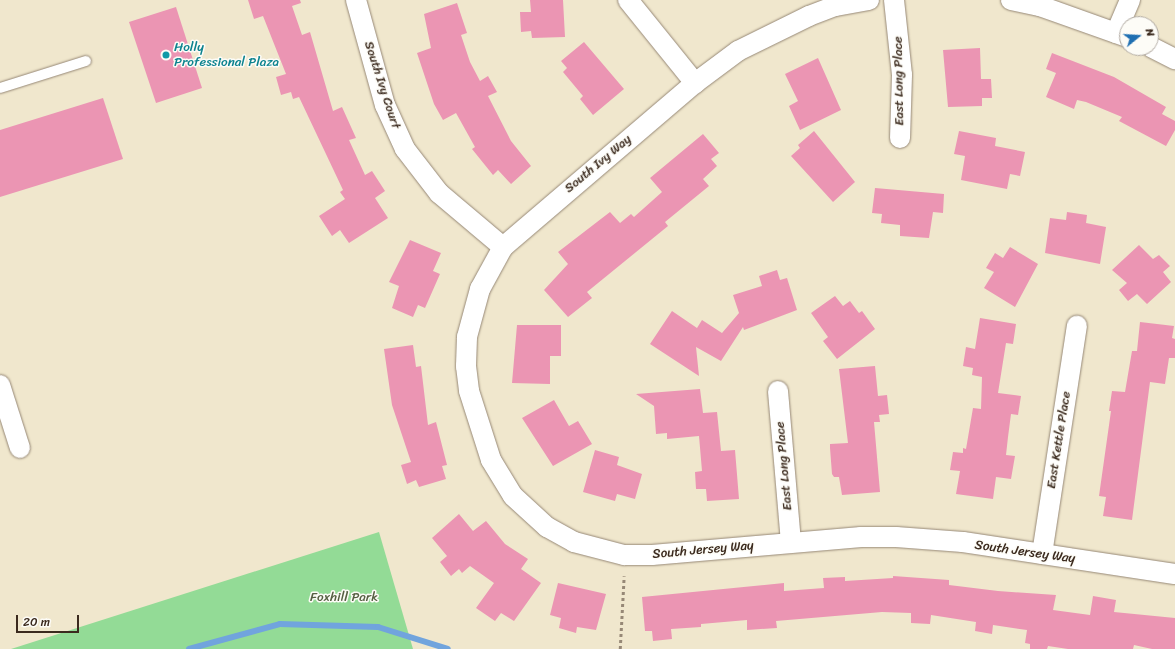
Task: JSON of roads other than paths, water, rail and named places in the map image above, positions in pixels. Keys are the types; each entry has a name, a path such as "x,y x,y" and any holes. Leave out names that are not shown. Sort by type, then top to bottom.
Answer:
{"street":[{"name":"South Ivy Court","path":"356,0 385,104 405,149 439,193 503,247"},
{"path":"628,0 695,83"},
{"name":"South Ivy Way","path":"503,247 695,83 738,51 785,26 835,6 869,0"},
{"name":"East Long Place","path":"894,0 902,75 900,138"},
{"path":"1011,0 1040,6 1119,34"},
{"path":"1126,16 1130,0"},
{"path":"1159,51 1175,59"},
{"name":"South Jersey Way","path":"503,247 480,289 467,337 466,366 468,391 483,441 501,478 532,515 574,542 624,555 652,555 861,537 927,538 1175,574"},
{"name":"East Kettle Place","path":"1042,554 1077,326"},
{"path":"0,385 20,448"},
{"name":"East Long Place","path":"778,390 791,542"}],"lane":[{"path":"0,88 86,61"}],"waterway":[{"path":"189,649 280,624 378,627 448,649"}],"place":[{"name":"Holly Professional Plaza","path":"166,55"}],"park label":[{"name":"Foxhill Park","path":"344,597"}]}
